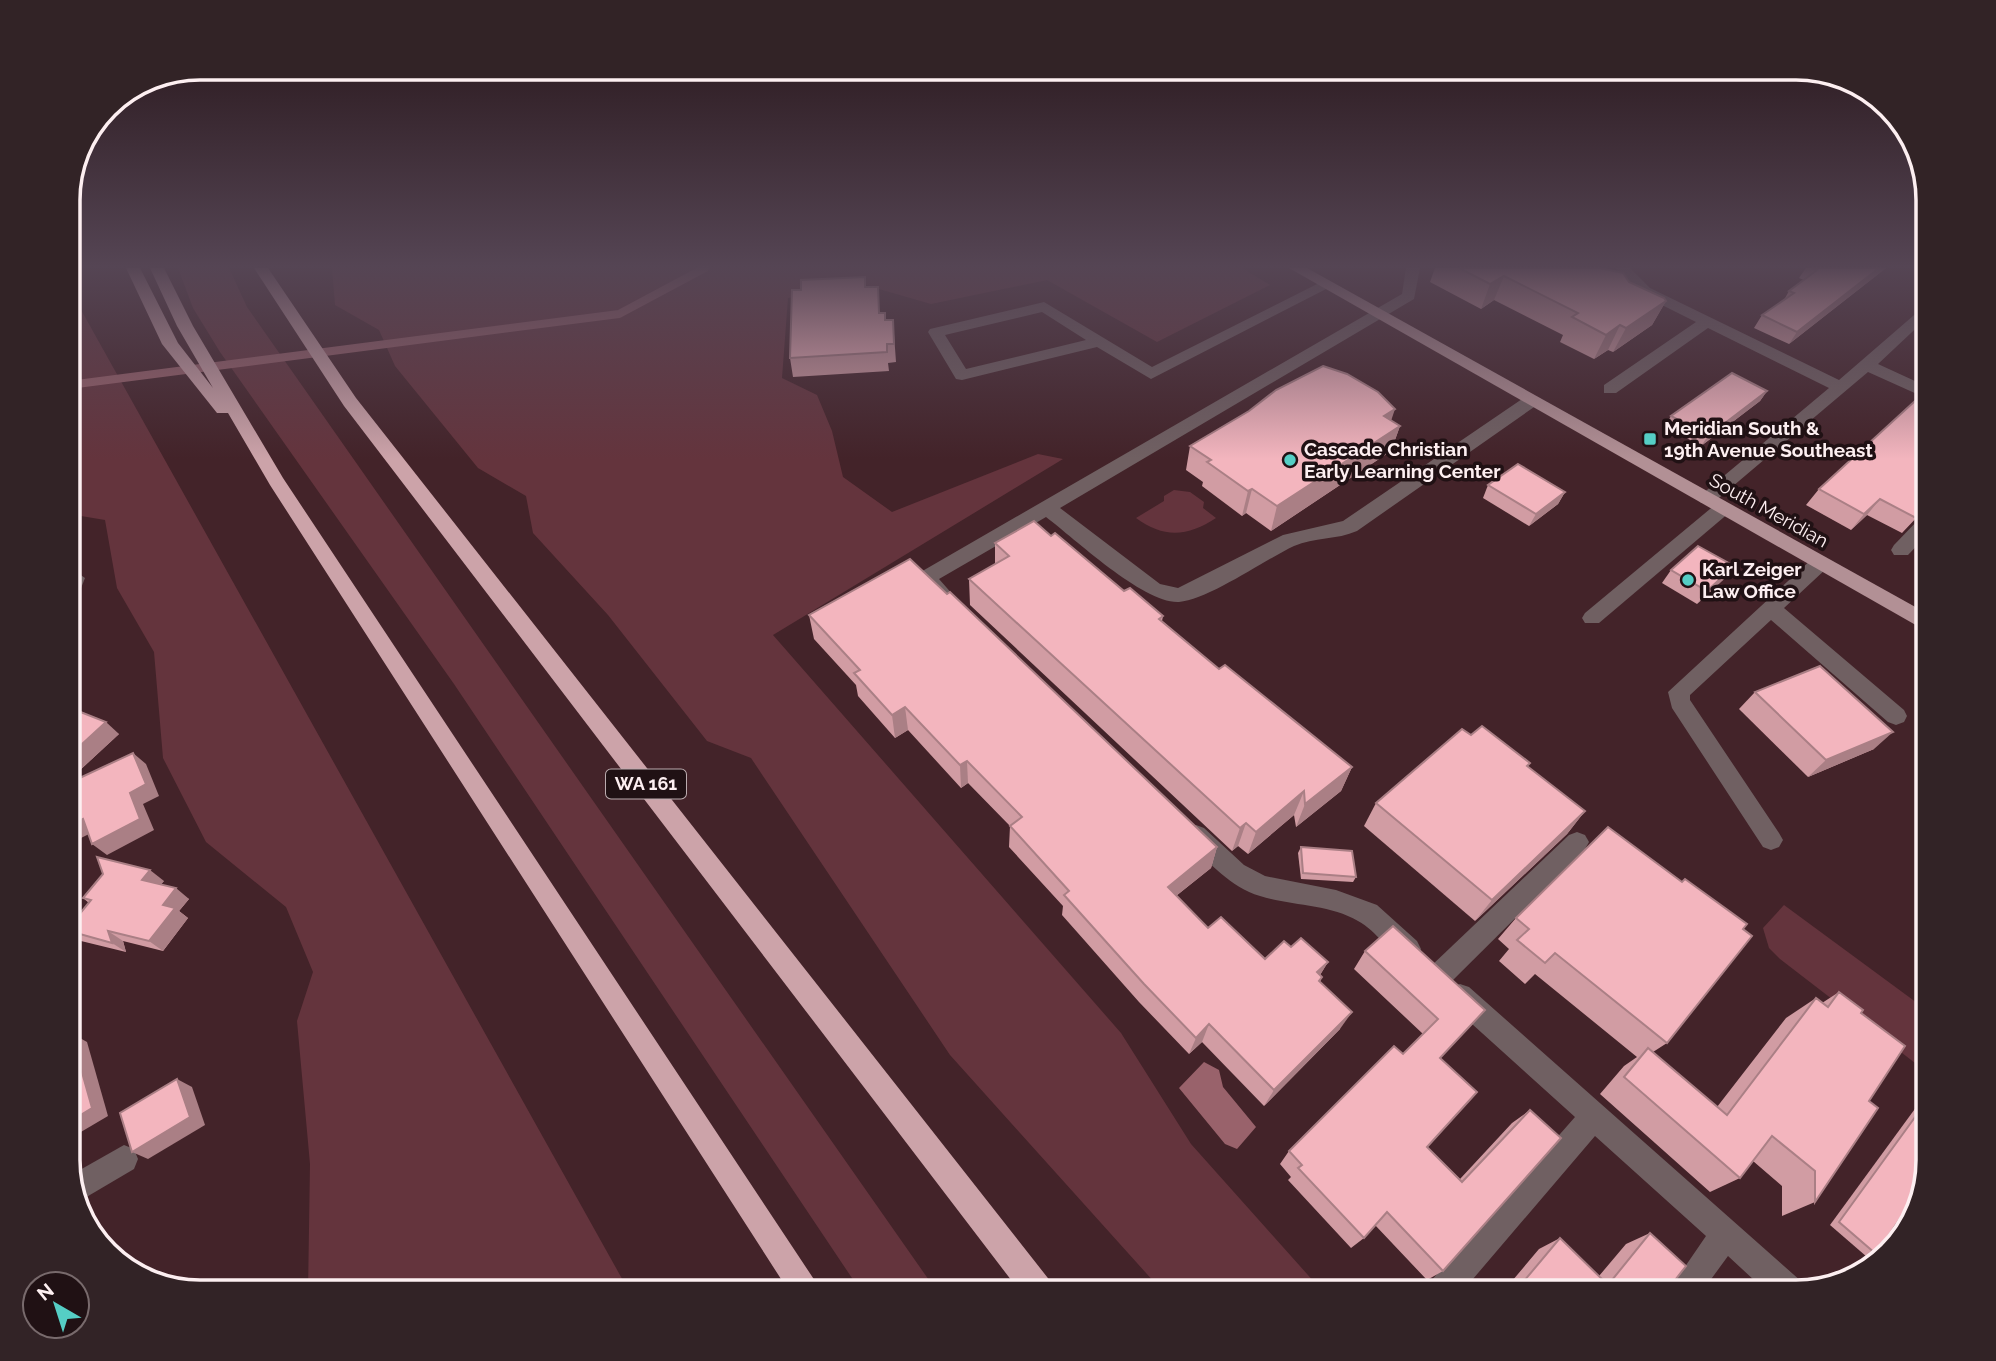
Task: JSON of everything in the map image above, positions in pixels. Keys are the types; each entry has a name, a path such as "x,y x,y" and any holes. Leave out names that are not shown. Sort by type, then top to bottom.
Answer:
{"highway":[{"path":"160,332 185,369 247,435"},
{"path":"188,332 247,435 800,1280"},
{"name":"WA 161","path":"301,332 350,402 1030,1280"}],"main road":[{"name":"South Meridian","path":"1410,332 1916,617"}],"street":[{"path":"938,332 936,332 962,376 1100,342"},
{"path":"1083,332 1151,374 1234,332"},
{"path":"956,607 926,578 1349,332"},
{"path":"1610,389 1693,332"},
{"path":"1729,332 1841,387"},
{"path":"1592,618 1902,332"},
{"path":"1866,365 1916,388"},
{"path":"1047,508 1154,590 1178,595 1190,592 1290,540 1300,536 1335,534 1350,526 1531,401"},
{"path":"1901,550 1916,534"},
{"path":"1770,839 1680,702 1679,692 1820,563"},
{"path":"1771,608 1896,716"},
{"path":"1176,816 1236,873 1261,887 1336,901 1368,913 1777,1280"},
{"path":"1439,976 1577,842"},
{"path":"1452,1280 1594,1116"},
{"path":"83,1184 124,1158"},
{"path":"1692,1280 1726,1234"}],"shaded area":[{"path":"81,332 93,332 623,1280 308,1280 310,1164 297,1021 313,972 286,907 206,842 163,758 154,652 117,588 105,520 81,516"},
{"path":"207,332 264,332 929,1280 853,1280 454,684"},
{"path":"380,332 785,332 782,378 817,395 832,431 843,477 892,512 1038,454 1063,459 773,635 1121,1033 1191,1144 1312,1280 1152,1280 950,1055 751,758 707,741 608,615 533,533 526,496 478,468 395,366"},
{"path":"1138,332 1178,332 1157,342"},
{"path":"1174,490 1190,492 1204,502 1203,508 1216,518 1196,529 1176,533 1146,525 1136,518 1164,501 1164,496"},
{"path":"1784,905 1916,1002 1916,1064 1780,959 1769,948 1763,928"},
{"path":"1204,1062 1219,1070 1223,1087 1256,1127 1237,1149 1225,1144 1179,1088"}],"building":[{"path":"791,332 893,332 894,344 887,344 887,352 790,358"},
{"name":"Cascade Christian Early Learning Center","path":"1323,366 1347,374 1378,392 1395,409 1384,416 1400,426 1277,506 1252,489 1248,491 1207,462 1211,460 1190,446 1249,411 1276,390"},
{"path":"1732,373 1767,391 1708,436 1671,416"},
{"path":"1916,400 1916,518 1880,499 1864,514 1819,489"},
{"path":"1518,464 1565,492 1536,514 1488,485"},
{"path":"1034,521 1051,536 1055,533 1124,591 1130,588 1163,616 1159,619 1219,669 1225,665 1352,767 1305,804 1304,791 1256,832 1246,823 1240,828 969,579 1009,556 995,543"},
{"path":"1698,546 1734,566 1707,591 1671,570"},
{"path":"910,559 947,594 950,592 1217,847 1168,887 1208,928 1221,917 1265,959 1284,941 1291,947 1301,938 1328,962 1317,972 1322,977 1319,981 1352,1012 1274,1090 1209,1024 1196,1038 1064,895 1069,891 1010,826 1022,817 967,761 960,765 905,707 892,715 854,673 860,670 809,615"},
{"path":"1820,666 1893,732 1826,760 1755,692"},
{"path":"81,712 106,722 81,745"},
{"path":"1482,726 1530,763 1527,766 1585,811 1492,900 1376,803 1462,729 1471,735"},
{"path":"133,753 146,784 130,793 140,819 92,844 83,819 81,820 81,777"},
{"path":"1608,827 1682,882 1685,879 1747,924 1743,929 1752,936 1667,1043 1555,953 1545,963 1517,940 1529,929 1516,918"},
{"path":"1301,847 1352,851 1356,877 1303,873"},
{"path":"97,857 150,870 142,880 176,888 163,905 175,908 149,941 108,931 112,943 81,934 81,912 91,900 83,898 103,874"},
{"path":"1393,926 1485,1010 1440,1058 1477,1092 1427,1147 1462,1182 1530,1110 1561,1138 1443,1271 1387,1212 1364,1238 1298,1168 1302,1165 1289,1151 1394,1046 1403,1054 1438,1019 1365,951"},
{"path":"1839,992 1863,1010 1861,1013 1905,1046 1869,1101 1878,1108 1815,1202 1815,1171 1772,1136 1740,1178 1624,1077 1648,1048 1727,1115 1816,998 1828,1007"},
{"path":"81,1069 92,1108 81,1115"},
{"path":"177,1079 190,1117 132,1152 120,1113"},
{"path":"1916,1116 1916,1160 1909,1199 1903,1214 1884,1242 1874,1252 1839,1222"},
{"path":"1650,1233 1686,1266 1675,1280 1612,1280"},
{"path":"1560,1238 1603,1280 1525,1280"}],"waterway":[{"path":"81,383 483,332"}],"place":[{"name":"Meridian South & 19th Avenue Southeast","path":"1650,439"},
{"name":"Cascade Christian Early Learning Center","path":"1290,460"},
{"name":"Karl Zeiger Law Office","path":"1688,580"}]}
